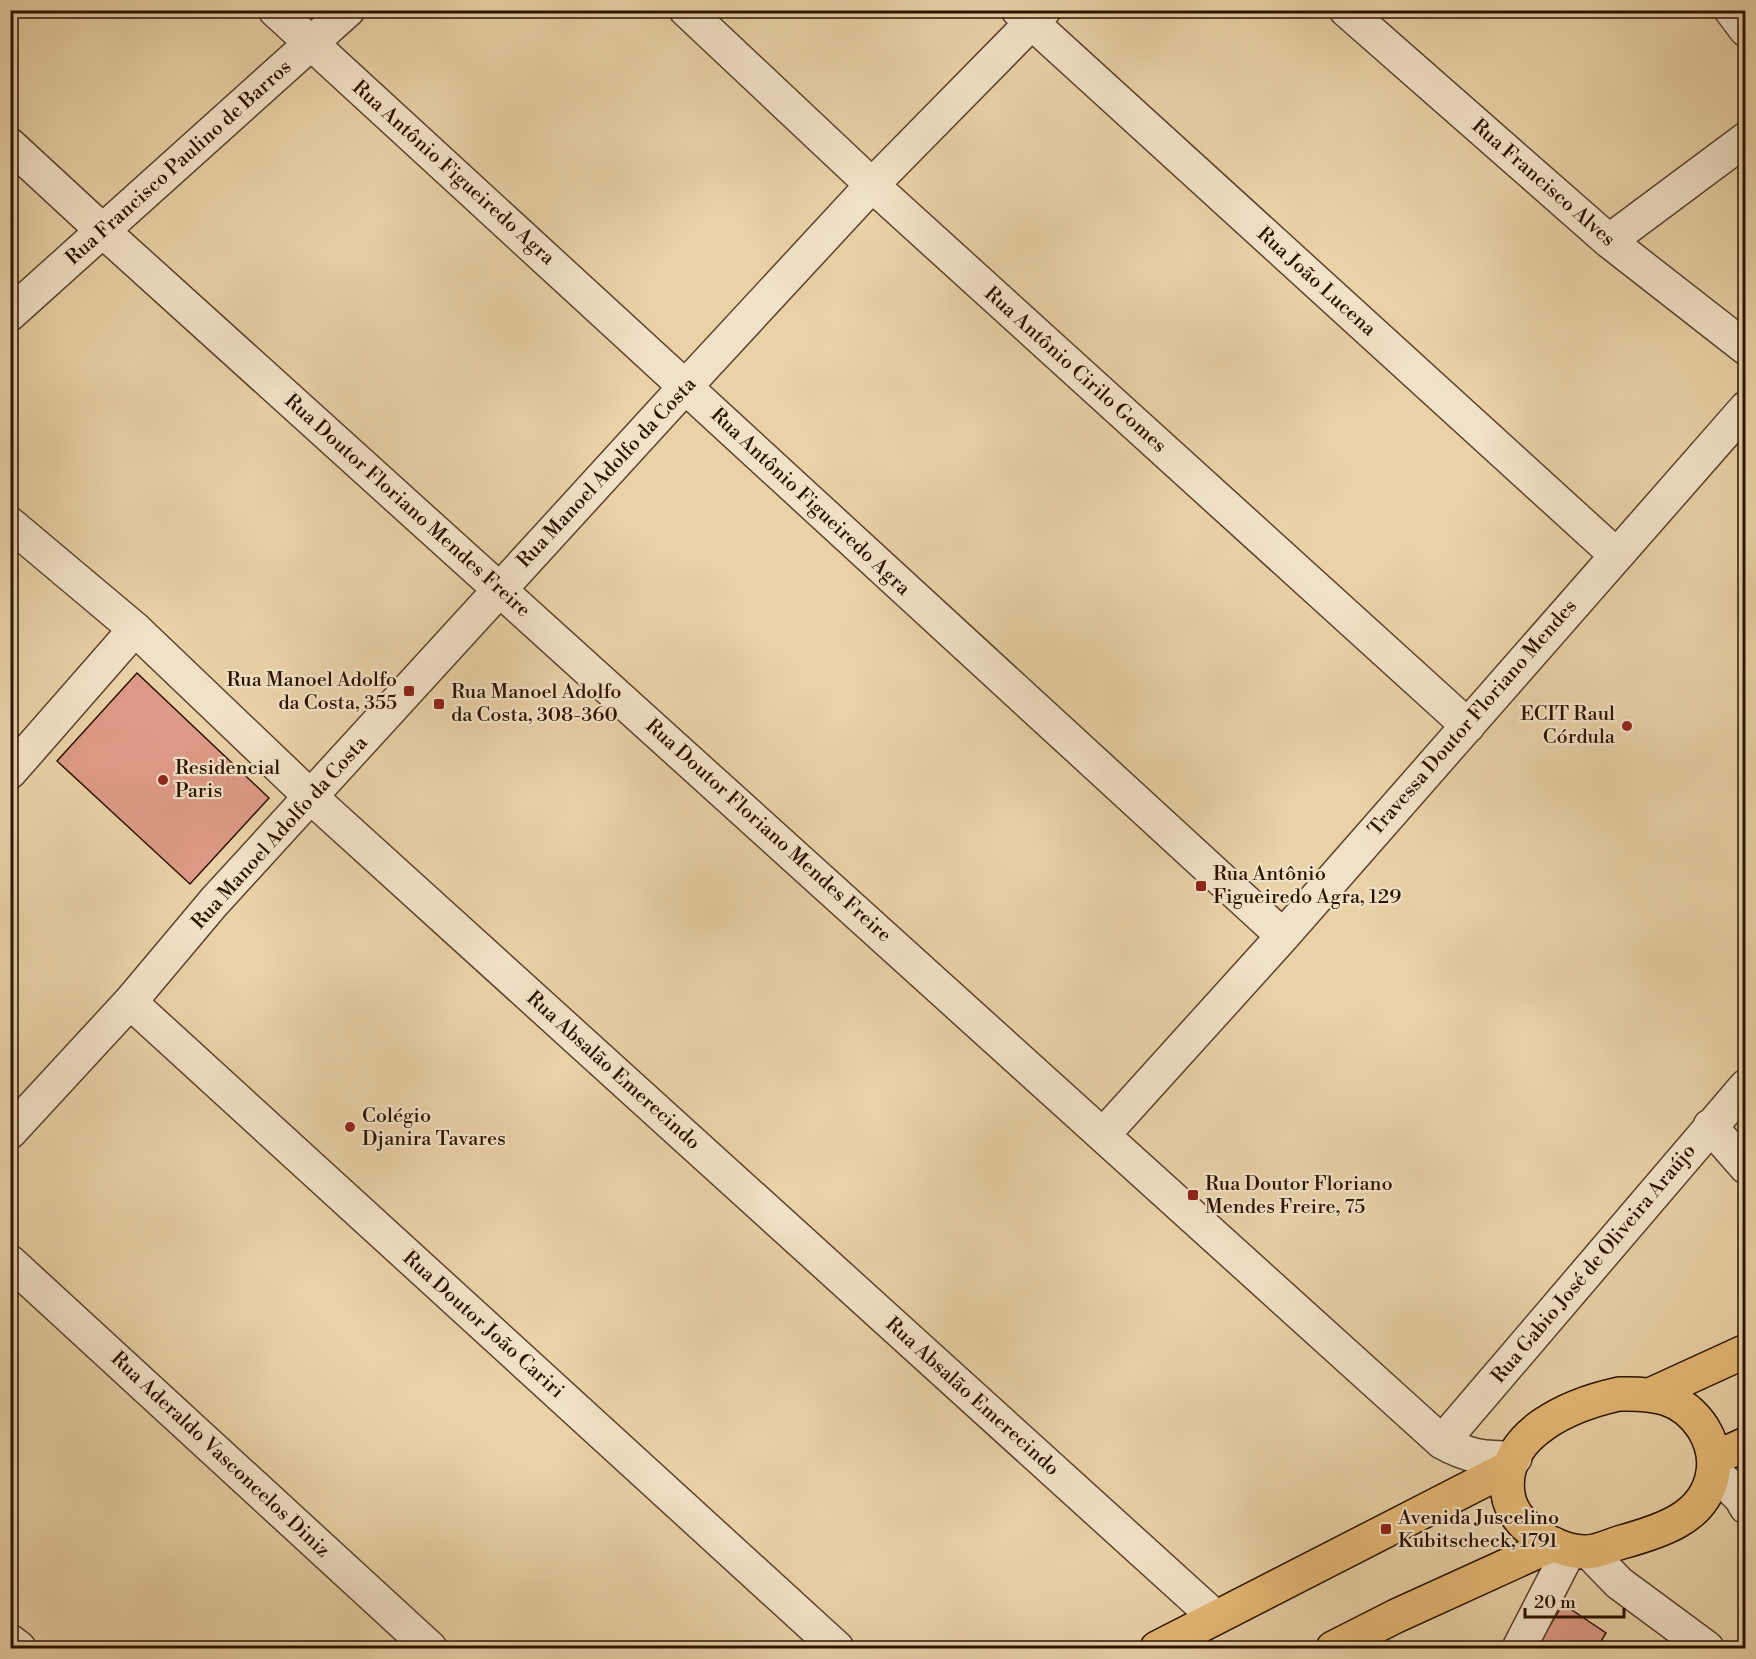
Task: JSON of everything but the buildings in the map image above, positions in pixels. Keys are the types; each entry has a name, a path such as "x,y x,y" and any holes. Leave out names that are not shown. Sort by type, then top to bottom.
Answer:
{"main road":[{"path":"1652,1394 1746,1351"},
{"path":"1157,1648 1513,1462 1540,1426 1585,1402 1619,1394 1652,1394 1684,1406 1708,1438 1715,1465"},
{"path":"1333,1648 1396,1616 1570,1549 1679,1521 1702,1499 1715,1465 1746,1444"},
{"path":"1513,1462 1508,1494 1515,1511 1529,1528 1570,1549"}],"street":[{"name":"Rua Antônio Figueiredo Agra","path":"275,10 1283,936"},
{"name":"Rua Francisco Paulino de Barros","path":"10,314 348,10"},
{"name":"Rua Antônio Cirilo Gomes","path":"686,10 872,185 1468,726"},
{"name":"Rua Francisco Alves","path":"1346,10 1610,241 1746,348"},
{"path":"1731,10 1746,30"},
{"name":"Rua Manoel Adolfo da Costa","path":"10,1132 130,1002 214,903 499,590 1031,15"},
{"name":"Rua João Lucena","path":"1031,15 1615,554"},
{"path":"1610,241 1746,139"},
{"name":"Rua Doutor Floriano Mendes Freire","path":"10,145 1442,1442 1464,1454 1513,1462"},
{"name":"Travessa Doutor Floriano Mendes","path":"1104,1134 1283,936 1468,726 1615,554 1746,408"},
{"name":"Rua Absalão Emerecindo","path":"10,524 135,629 312,798 1215,1617"},
{"path":"10,772 135,629"},
{"name":"Rua Doutor João Cariri","path":"130,1002 837,1648"},
{"name":"Rua Gabio José de Oliveira Araújo","path":"1442,1442 1746,1086"},
{"path":"1710,1126 1746,1167"},
{"name":"Rua Aderaldo Vasconcelos Diniz","path":"10,1262 430,1648"},
{"path":"1715,1465 1746,1507"},
{"path":"1519,1648 1570,1549 1707,1648"},
{"path":"10,1641 19,1648"}],"place":[{"name":"Rua Manoel Adolfo da Costa, 355","path":"409,691"},
{"name":"Rua Manoel Adolfo da Costa, 308-360","path":"439,704"},
{"name":"ECIT Raul Córdula","path":"1627,726"},
{"name":"Residencial Paris","path":"163,780"},
{"name":"Rua Antônio Figueiredo Agra, 129","path":"1201,886"},
{"name":"Colégio Djanira Tavares","path":"350,1127"},
{"name":"Rua Doutor Floriano Mendes Freire, 75","path":"1193,1195"},
{"name":"Avenida Juscelino Kubitscheck, 1791","path":"1386,1529"}]}
